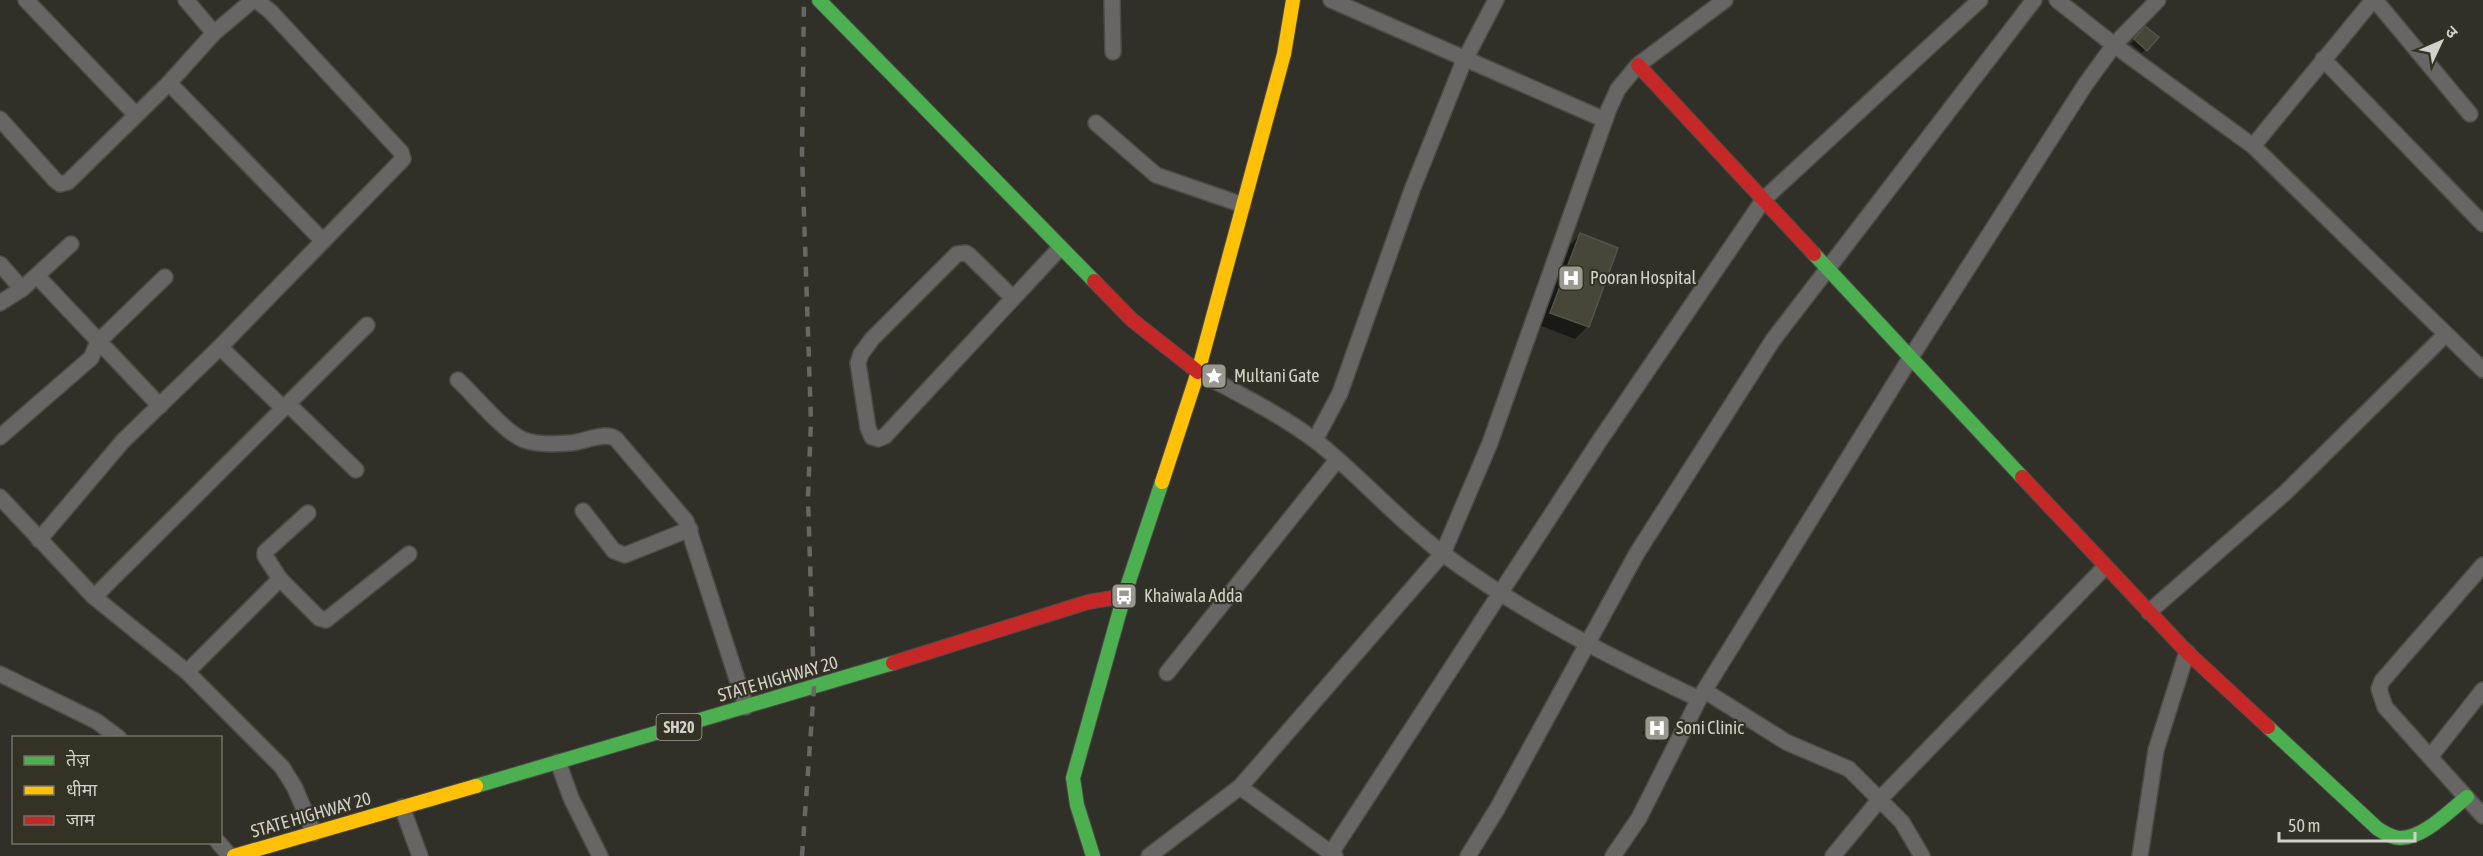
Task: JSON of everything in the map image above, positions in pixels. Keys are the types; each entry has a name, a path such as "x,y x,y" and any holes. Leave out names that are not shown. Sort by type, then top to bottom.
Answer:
{"main road":[{"path":"819,0 1132,320 1198,372"},
{"path":"1093,856 1077,805 1073,778 1080,747 1124,596 1198,372 1284,54 1293,0"},
{"path":"1638,65 2105,567 2187,652 2378,829 2389,835 2406,838 2417,834 2467,797"},
{"name":"STATE HIGHWAY 20","path":"232,856 746,707 1088,602 1124,596"}],"street":[{"path":"26,0 136,115"},
{"path":"186,0 214,33"},
{"path":"0,119 55,180 63,184 169,83 214,33 255,0 271,12 403,156 401,163 220,347 123,441 39,540"},
{"path":"1112,0 1113,52"},
{"path":"1331,0 1466,57 1605,120"},
{"path":"1315,440 1340,393 1412,190 1466,57 1496,0"},
{"path":"1149,856 1240,787 1443,553 1491,444 1618,89 1638,65 1725,0"},
{"path":"1240,787 1333,855 1600,440 1764,199 1980,0"},
{"path":"1468,856 1497,809 1637,553 1750,374 1828,268 2034,0"},
{"path":"2057,0 2114,45 2253,146 2483,370"},
{"path":"1613,856 1639,818 1702,695 1911,357 2078,95 2114,45 2158,0"},
{"path":"2253,146 2374,0 2470,114"},
{"path":"2323,59 2483,224"},
{"path":"169,83 323,241"},
{"path":"1096,123 1156,176 1243,205"},
{"path":"0,303 22,289 71,244"},
{"path":"1013,298 969,255 957,254 872,339 861,354 858,363 870,435 876,439 885,436 1060,248"},
{"path":"0,264 22,289"},
{"path":"37,276 160,406"},
{"path":"0,437 91,358 98,342 165,277"},
{"path":"94,597 367,325"},
{"path":"2149,612 2284,493 2445,335"},
{"path":"220,347 356,470"},
{"path":"1198,372 1244,396 1315,440 1443,553 1501,592 1588,645 1702,695 1786,742 1849,769 1902,822 1922,856"},
{"path":"458,380 511,432 527,441 540,444 572,443 608,435 615,437 680,512 690,529 746,707"},
{"path":"1167,672 1337,460"},
{"path":"0,497 94,597 187,672 282,767 295,788 314,833"},
{"path":"583,511 614,551 624,555 690,529"},
{"path":"308,513 265,552 264,556 280,579 318,618 326,620 409,554"},
{"path":"2483,565 2382,681 2379,689 2385,708 2483,816"},
{"path":"1833,856 1880,799 1989,690 2105,567"},
{"path":"187,672 280,579"},
{"path":"2140,856 2156,750 2187,652"},
{"path":"0,674 96,721 116,736"},
{"path":"2430,757 2483,690"},
{"path":"558,762 571,798 600,856"},
{"path":"402,807 420,856"},
{"path":"220,844 232,856"}],"building":[{"path":"2145,26 2159,37 2147,51 2134,39"},
{"path":"1580,233 1618,248 1589,327 1550,313"},
{"path":"1652,717 1668,727 1661,739 1645,729"}],"railway":[{"path":"802,856 814,688 808,498 811,421 802,155 804,0"}],"traffic: fast":[{"path":"819,0 1094,281"},
{"path":"1814,254 2022,477"},
{"path":"1093,856 1077,805 1073,778 1124,596 1162,482"},
{"path":"476,786 893,663"},
{"path":"2268,727 2378,829 2391,836 2400,838 2418,834 2436,823 2467,797"}],"traffic: slow":[{"path":"1162,482 1198,372 1284,54 1293,0"},
{"path":"234,856 476,786"}],"traffic: jam":[{"path":"1638,65 1814,254"},
{"path":"1094,281 1132,320 1198,372"},
{"path":"2022,477 2187,652 2268,727"},
{"path":"893,663 1088,602 1124,596"}],"place":[{"name":"Pooran Hospital","path":"1571,278"},
{"name":"Multani Gate","path":"1214,376"},
{"name":"Khaiwala Adda","path":"1124,596"},
{"name":"Soni Clinic","path":"1657,728"}]}
